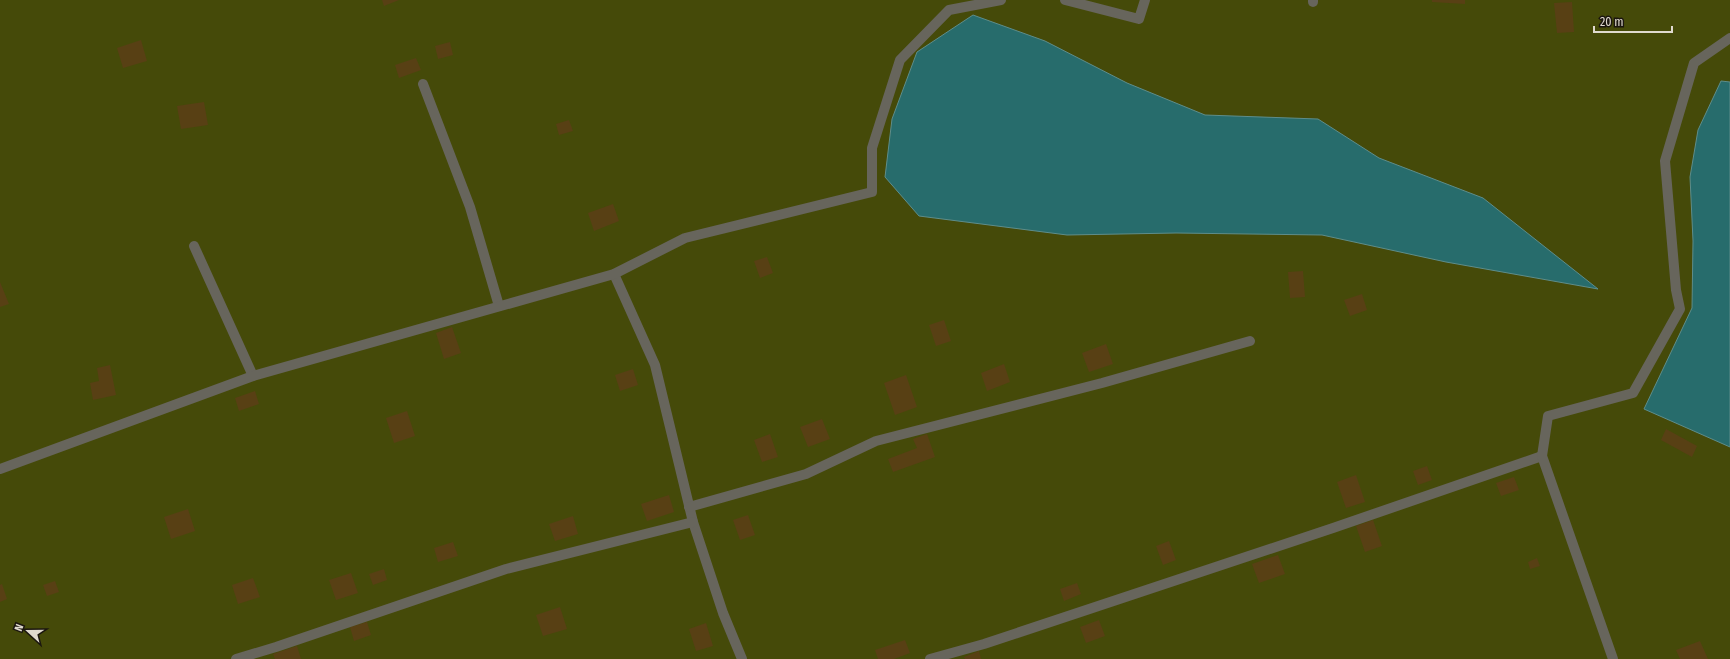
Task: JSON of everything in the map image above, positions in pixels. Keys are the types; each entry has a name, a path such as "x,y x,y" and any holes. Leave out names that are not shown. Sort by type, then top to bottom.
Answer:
{"lane":[{"path":"0,470 253,376 614,274 685,238 872,192 872,148 900,60 949,10 1001,0"},
{"path":"1065,0 1139,19 1145,0"},
{"path":"1613,659 1542,456 1548,416 1633,393 1680,309 1676,290 1665,161 1694,63 1730,38"},
{"path":"423,84 470,207 498,306"},
{"path":"194,246 253,376"},
{"path":"614,274 655,365 692,522 723,613 742,659"},
{"path":"689,507 806,474 876,441 1102,383 1250,341"},
{"path":"930,659 984,644 1542,456"},
{"path":"236,659 276,647 506,569 692,522"}],"green space":[{"path":"0,0 1730,0 1730,659 0,659"}],"water":[{"path":"973,15 1045,41 1127,83 1205,115 1318,119 1379,158 1483,198 1598,289 1446,262 1322,235 1176,233 1067,235 919,216 885,177 892,119 917,52"},
{"path":"1721,81 1730,82 1730,447 1644,409 1692,308 1693,241 1690,177 1698,130"}],"building":[{"path":"382,0 399,0 384,6"},
{"path":"1432,0 1465,0 1465,4 1432,2"},
{"path":"1572,2 1574,32 1557,33 1554,3"},
{"path":"141,40 147,61 123,68 117,48"},
{"path":"450,42 453,55 438,59 435,46"},
{"path":"416,58 421,70 399,78 395,65"},
{"path":"204,102 208,125 181,129 177,106"},
{"path":"569,120 573,131 559,135 556,124"},
{"path":"613,204 619,221 594,231 588,213"},
{"path":"767,257 773,273 760,278 754,261"},
{"path":"1303,271 1305,297 1290,298 1288,272"},
{"path":"0,282 9,304 0,307"},
{"path":"1362,294 1367,310 1350,316 1344,300"},
{"path":"944,320 951,341 936,346 929,325"},
{"path":"452,327 461,353 444,359 436,333"},
{"path":"1106,344 1113,364 1089,372 1082,353"},
{"path":"1004,364 1010,382 987,391 981,373"},
{"path":"110,365 116,395 93,400 90,383 99,381 97,368"},
{"path":"633,369 638,385 620,391 615,375"},
{"path":"906,375 917,407 895,415 884,383"},
{"path":"255,391 259,404 239,411 235,398"},
{"path":"407,411 415,436 394,443 386,418"},
{"path":"822,419 830,439 808,447 800,427"},
{"path":"1666,429 1697,446 1692,457 1661,440"},
{"path":"770,434 778,457 762,462 754,440"},
{"path":"927,434 935,457 893,472 888,459 917,448 913,439"},
{"path":"1427,466 1432,480 1418,485 1413,471"},
{"path":"1356,475 1365,502 1346,508 1337,482"},
{"path":"1514,477 1519,490 1501,496 1496,483"},
{"path":"669,495 674,512 647,521 641,504"},
{"path":"188,509 195,531 171,539 164,517"},
{"path":"748,515 755,535 740,540 733,520"},
{"path":"573,516 578,534 555,541 549,524"},
{"path":"1373,520 1382,546 1365,552 1356,526"},
{"path":"1169,541 1176,560 1163,565 1156,546"},
{"path":"453,542 458,556 438,562 434,548"},
{"path":"1278,555 1285,574 1259,583 1252,564"},
{"path":"1537,558 1540,566 1530,569 1528,562"},
{"path":"384,569 387,580 373,585 369,574"},
{"path":"351,573 358,593 336,600 329,580"},
{"path":"253,578 260,597 238,604 232,585"},
{"path":"55,581 59,592 47,596 43,585"},
{"path":"1077,583 1081,594 1064,601 1060,589"},
{"path":"2,584 7,599 0,602 0,585"},
{"path":"560,607 567,629 543,636 536,615"},
{"path":"1099,620 1105,636 1086,643 1080,627"},
{"path":"367,622 371,635 354,641 350,627"},
{"path":"706,623 713,646 696,651 689,629"},
{"path":"905,640 910,653 894,659 878,659 875,650"},
{"path":"1700,641 1708,659 1680,659 1676,650"},
{"path":"297,646 301,659 275,659 273,654"},
{"path":"979,651 981,659 965,659 964,657"}]}
